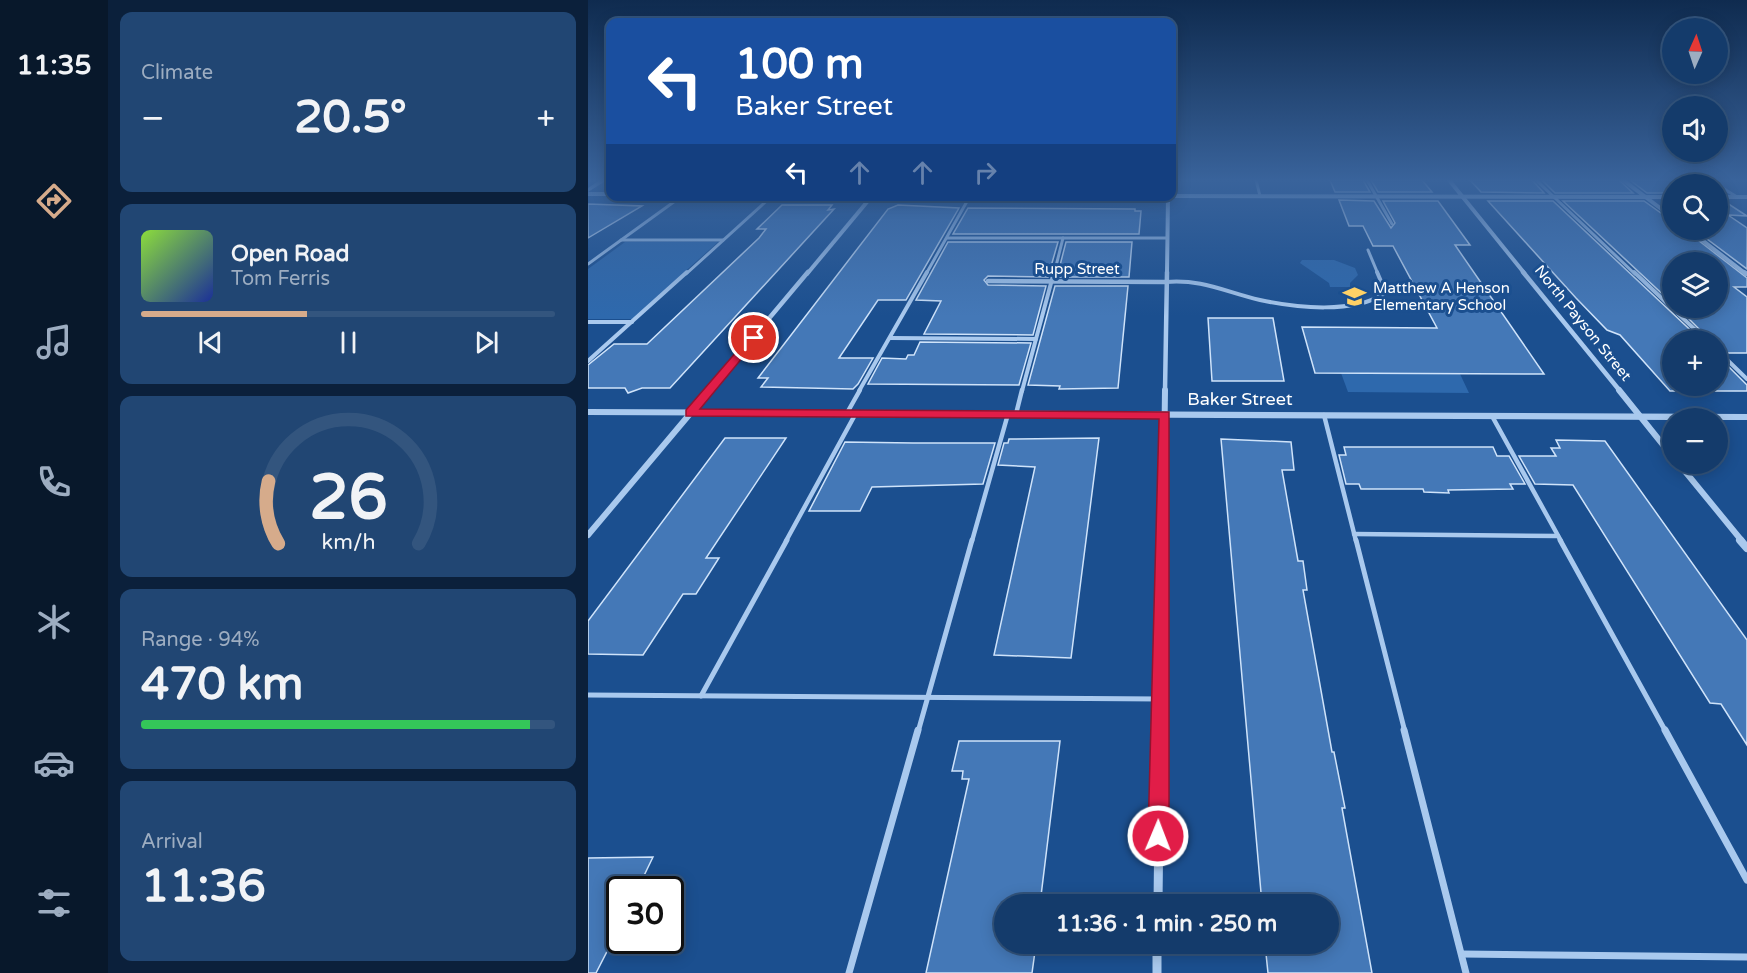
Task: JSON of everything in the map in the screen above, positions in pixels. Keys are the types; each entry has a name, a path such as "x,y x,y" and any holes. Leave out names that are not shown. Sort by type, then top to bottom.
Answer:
{"street":[{"path":"588,535 847,225"},
{"path":"1158,894 1168,225"},
{"name":"North Payson Street","path":"1487,225 1662,443"},
{"path":"1702,240 1747,274"},
{"name":"Rupp Street","path":"988,281 1166,282"},
{"name":"Baker Street","path":"588,412 1747,417"},
{"path":"1687,474 1747,548"},
{"path":"1157,954 1157,973"}],"lane":[{"path":"588,264 641,225"},
{"path":"588,361 739,225"},
{"path":"701,696 890,338 954,225"},
{"path":"1584,225 1695,330"},
{"path":"947,238 1167,238"},
{"path":"849,973 1064,238"},
{"path":"621,240 723,240"},
{"path":"1166,282 1198,280 1246,296 1279,303 1360,305 1382,298 1386,293 1368,250"},
{"path":"588,322 632,322"},
{"path":"890,338 1036,339"},
{"path":"1728,361 1747,379"},
{"path":"1323,415 1467,973"},
{"path":"1492,416 1747,880"},
{"path":"1354,534 1558,536"},
{"path":"588,695 1160,699"},
{"path":"1462,954 1747,957"}],"shaded area":[{"path":"625,242 718,242 632,319 588,319 588,269"},
{"path":"1302,260 1334,260 1355,268 1358,275 1350,283 1350,287 1330,287 1329,283 1300,263"},
{"path":"1341,373 1460,374 1469,393 1348,392"}],"building":[{"path":"588,225 609,225 588,238"},
{"path":"761,225 819,225 670,388 642,388 628,393 625,388 588,388 588,365 614,344 647,344 766,229 757,229"},
{"path":"875,225 949,225 906,300 878,300 839,358 873,358 853,389 761,387 768,378 758,378"},
{"path":"958,225 1140,225 1139,234 953,234"},
{"path":"1389,225 1391,228 1393,225 1456,225 1470,245 1455,245 1544,374 1315,373 1302,327 1437,328 1393,246 1373,246 1363,226 1349,226"},
{"path":"1510,225 1579,225 1662,303 1662,318 1678,318 1690,330 1662,330 1662,382 1620,335 1607,330"},
{"path":"1589,225 1662,225 1662,240 1698,240 1713,252 1662,252 1662,294"},
{"path":"1728,225 1743,225 1747,228 1747,269 1728,255 1728,252 1724,252 1708,240 1728,240"},
{"path":"948,242 1058,242 1048,277 988,276 984,280 988,285 1046,286 1033,335 924,334 941,301 916,300"},
{"path":"1066,242 1132,242 1129,277 1057,277"},
{"path":"1728,263 1747,278 1747,287 1734,287 1747,297 1747,353 1728,353 1728,330 1700,330 1688,318 1728,318"},
{"path":"1055,286 1128,286 1118,388 1059,389 1060,386 1028,385"},
{"path":"1208,318 1273,318 1284,381 1212,381"},
{"path":"920,342 1031,343 1019,385 868,384 882,358 906,359 908,355 914,355"},
{"path":"1728,366 1747,385 1747,391 1728,391"},
{"path":"725,438 786,438 706,558 719,558 696,594 683,594 643,655 588,654 588,621"},
{"path":"1099,438 1071,658 994,655 1035,467 998,465 1004,443 1008,443 1009,439"},
{"path":"1221,439 1291,442 1294,470 1282,470 1298,561 1303,561 1307,590 1303,590 1332,752 1334,752 1345,808 1342,808 1372,973 1268,973 1266,954 1339,954 1339,894 1261,894"},
{"path":"1556,440 1605,441 1747,640 1747,745 1721,704 1710,703 1573,485 1535,484 1519,456 1556,456 1551,448 1560,448"},
{"path":"845,442 995,443 983,484 872,487 860,511 809,511"},
{"path":"1344,447 1493,447 1497,456 1509,456 1525,484 1510,484 1513,489 1448,490 1449,493 1424,492 1423,489 1361,489 1359,484 1346,484 1339,455 1346,455"},
{"path":"959,741 1060,741 1041,894 994,894 994,954 1035,954 1032,973 926,973 969,779 962,779 963,771 952,771"},
{"path":"653,857 644,876 606,876 606,953 596,973 588,973 588,858"}],"place":[{"name":"Matthew A Henson Elementary School","path":"1355,297"}],"route":[{"path":"754,338 691,413 1165,415 1158,836"}]}
